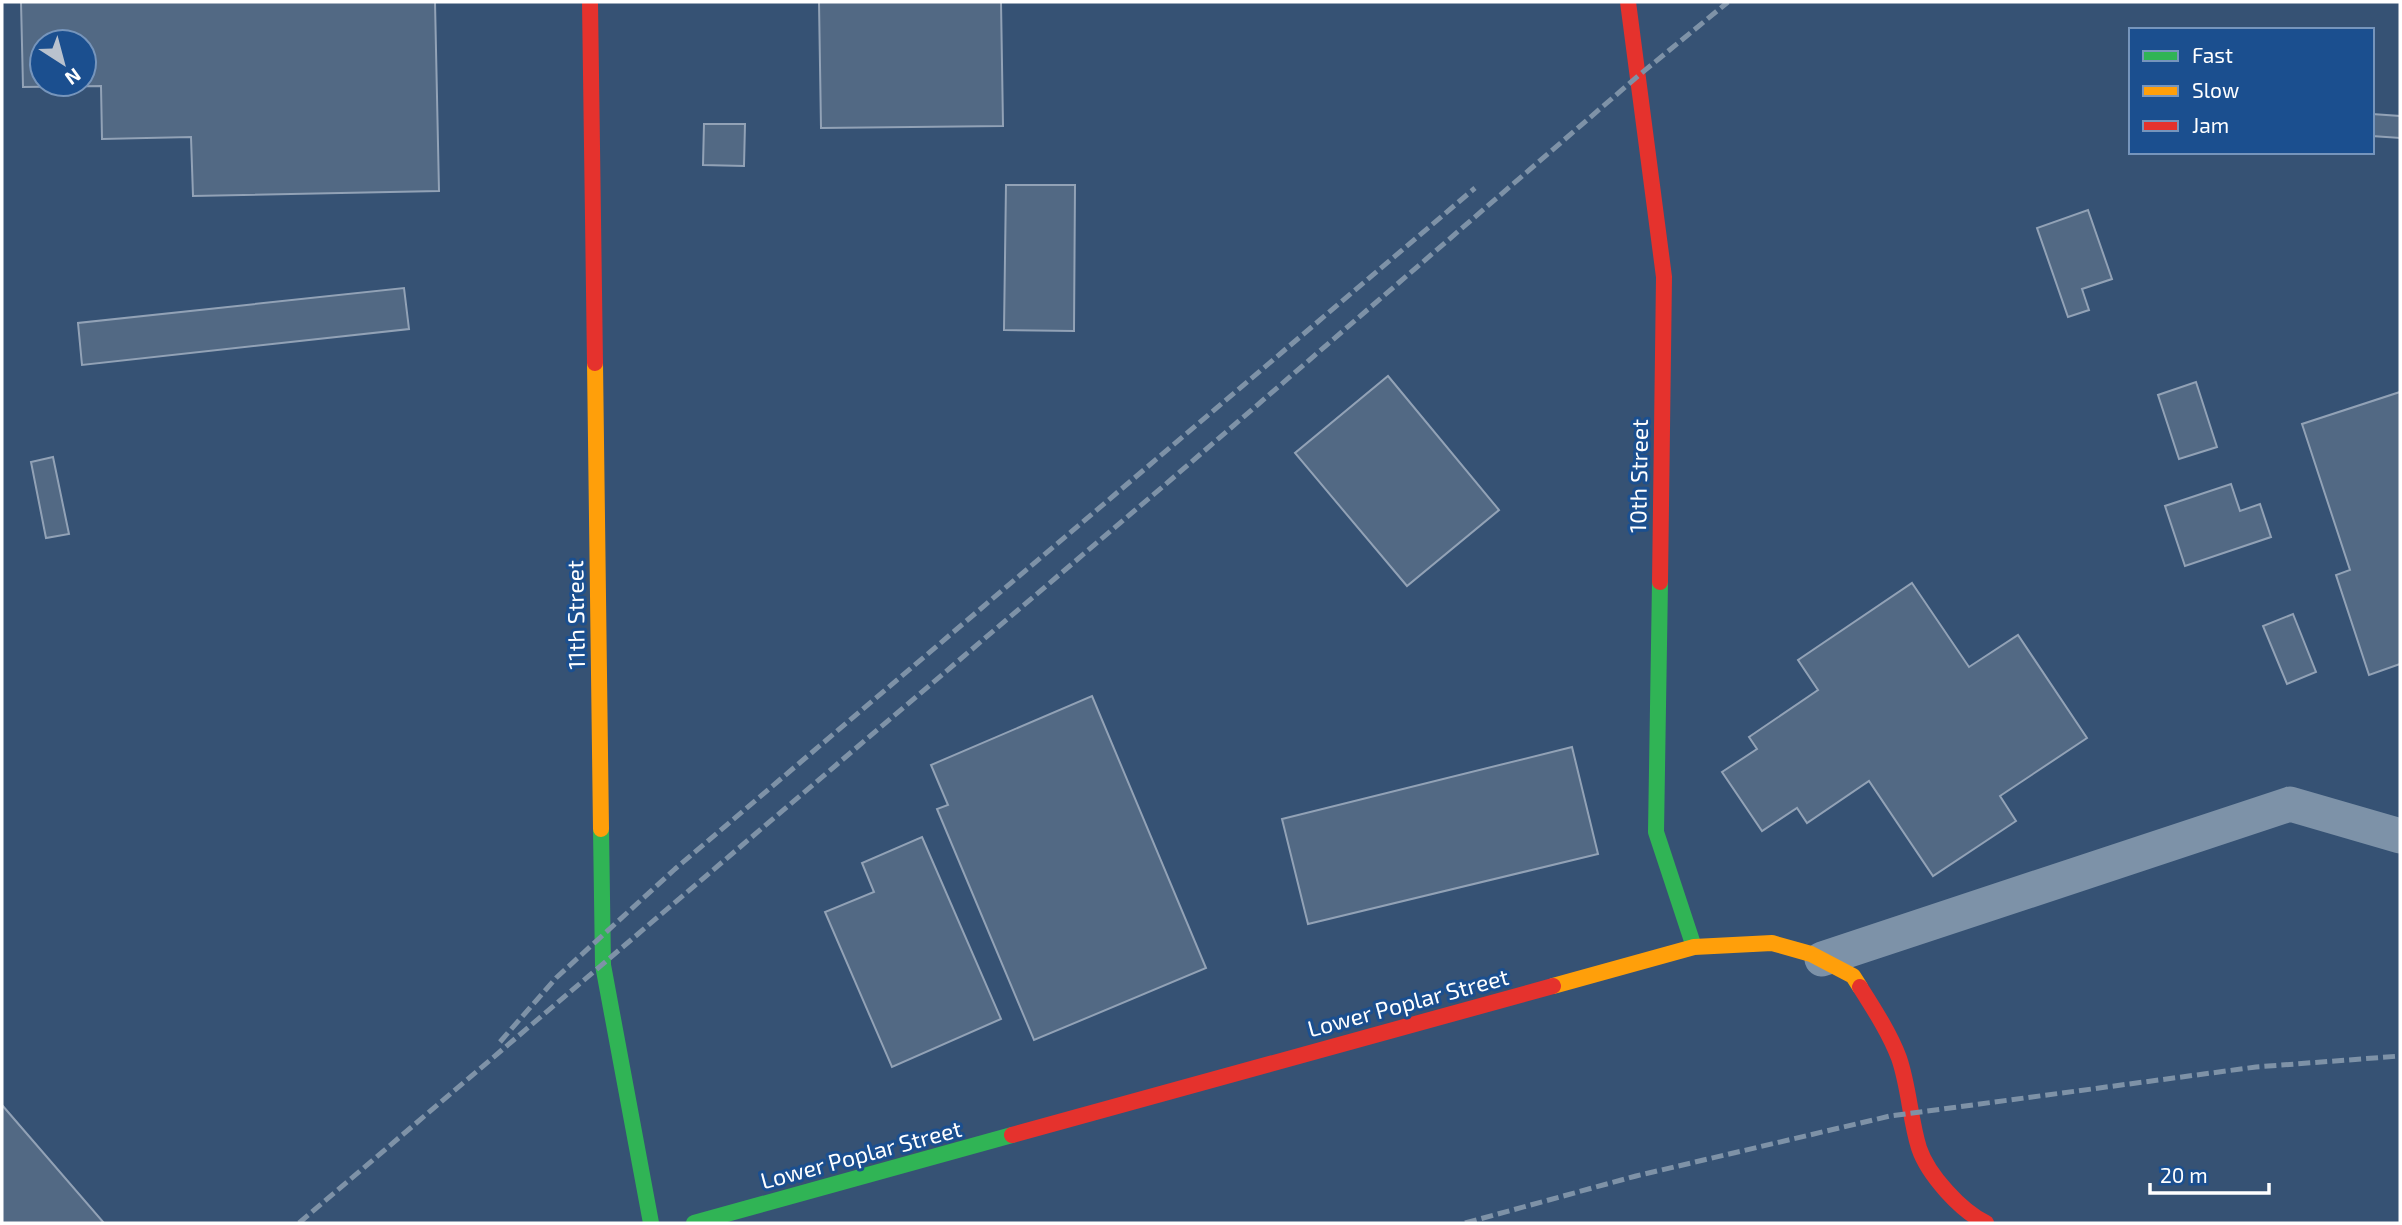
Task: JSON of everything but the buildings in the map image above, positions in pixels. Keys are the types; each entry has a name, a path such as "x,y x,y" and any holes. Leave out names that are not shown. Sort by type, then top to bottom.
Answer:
{"street":[{"name":"11th Street","path":"590,2 603,965 651,1223"},
{"name":"10th Street","path":"1628,2 1664,276 1656,832 1694,947"},
{"path":"1822,960 2290,804 2400,836"},
{"name":"Lower Poplar Street","path":"694,1223 1694,947 1772,943 1811,954 1853,976 1876,1012 1899,1058 1920,1151 1946,1192 1972,1216 1986,1223"}],"railway":[{"path":"299,1223 1174,477 1638,76 1728,2"},
{"path":"500,1042 556,978 675,869 1475,188"},
{"path":"1465,1223 1636,1176 1890,1116 2256,1067 2400,1056"}],"traffic: fast":[{"path":"1660,582 1656,832 1694,947"},
{"path":"601,829 603,965 651,1223"},
{"path":"694,1223 1012,1135"}],"traffic: slow":[{"path":"595,363 601,829"},
{"path":"1553,986 1694,947 1772,943 1811,954 1853,976 1860,987"}],"traffic: jam":[{"path":"590,2 595,363"},
{"path":"1628,2 1664,277 1660,582"},
{"path":"1012,1135 1553,986"},
{"path":"1860,987 1899,1058 1923,1158 1956,1201 1986,1223"}]}
